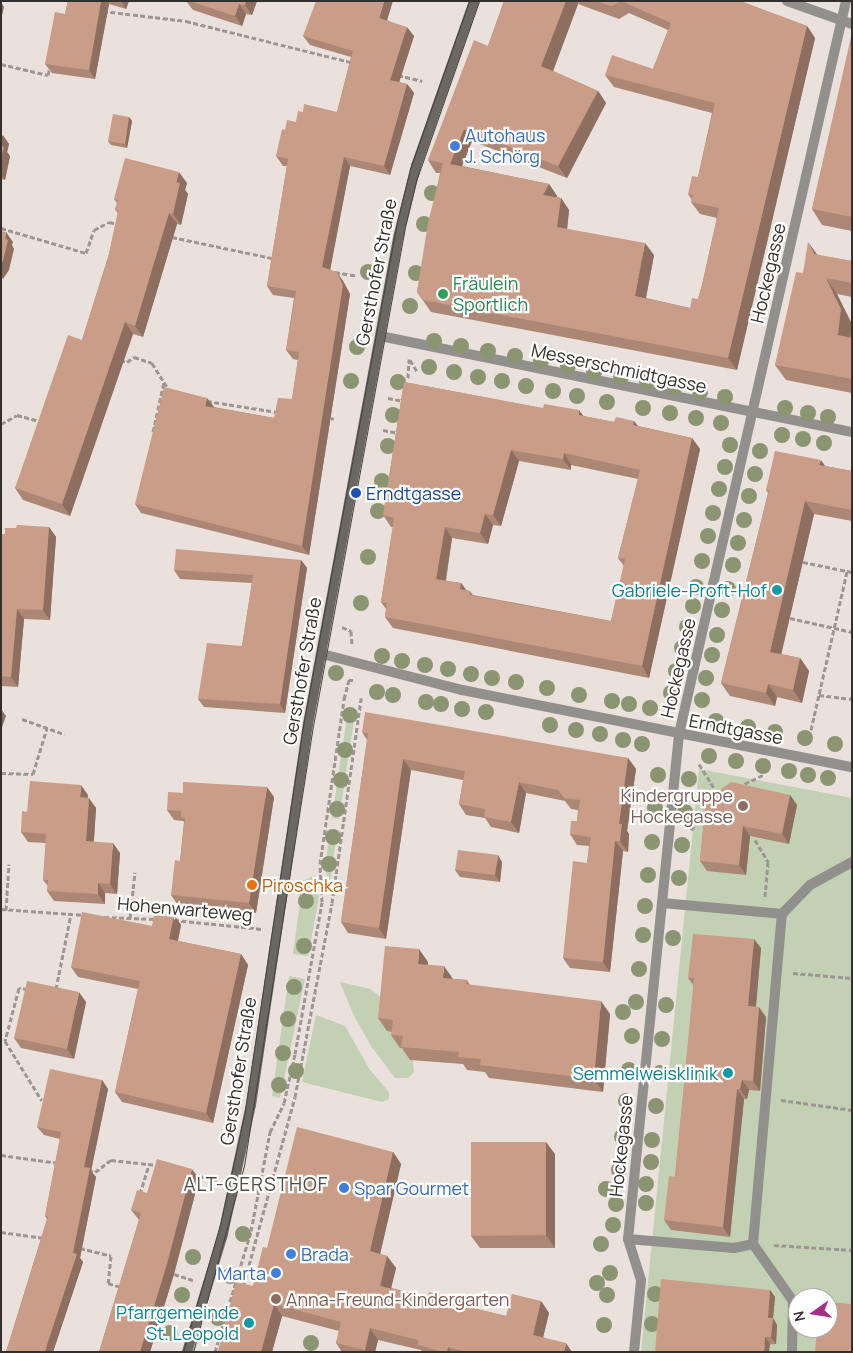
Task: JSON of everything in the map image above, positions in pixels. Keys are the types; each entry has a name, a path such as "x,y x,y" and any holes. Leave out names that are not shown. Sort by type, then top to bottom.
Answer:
{"street":[{"name":"Gersthofer Straße","path":"187,1352 234,1186 250,1105 276,931 322,654 380,336 410,189 474,1"},
{"path":"787,1 847,23"},
{"name":"Hockegasse","path":"634,1352 641,1280 628,1239 679,734 847,23 846,1"},
{"name":"Messerschmidtgasse","path":"380,336 852,432"},
{"name":"Erndtgasse","path":"322,654 462,690 852,767"},
{"path":"792,1352 793,1302 753,1244 782,914 810,885 852,862"},
{"path":"662,903 782,914"},
{"path":"628,1239 734,1248 753,1244"}],"path":[{"path":"93,10 186,21 360,65"},
{"path":"1,64 48,75 52,56"},
{"path":"388,72 422,81"},
{"path":"1,228 86,253 94,230 109,222 126,226"},
{"path":"172,237 279,259"},
{"path":"330,271 357,276"},
{"path":"111,357 127,362 134,357 152,363 172,394"},
{"path":"408,378 410,359 418,373"},
{"path":"152,437 164,382"},
{"path":"388,398 404,401"},
{"path":"198,399 283,412"},
{"path":"1,424 17,415 50,422"},
{"path":"38,430 41,421"},
{"path":"154,428 162,430"},
{"path":"383,430 400,433"},
{"path":"803,562 849,572 811,730"},
{"path":"790,618 852,632"},
{"path":"342,627 351,631 352,647"},
{"path":"216,1352 251,1232 270,1132 284,1103 322,902 320,864 344,699 349,680 363,680"},
{"path":"819,694 852,699"},
{"path":"240,1296 295,1097 332,903 361,698"},
{"path":"22,720 64,734"},
{"path":"1,773 33,774 47,728"},
{"path":"698,764 722,800"},
{"path":"736,789 762,776"},
{"path":"691,830 702,814 729,793"},
{"path":"755,840 768,862 764,913"},
{"path":"6,910 9,864"},
{"path":"130,918 135,872"},
{"name":"Hohenwarteweg","path":"1,909 90,916"},
{"path":"47,991 56,992 71,914"},
{"name":"Hohenwarteweg","path":"100,916 158,919"},
{"name":"Hohenwarteweg","path":"167,919 276,931"},
{"path":"778,971 852,978"},
{"path":"38,990 20,988 5,1041 42,1101"},
{"path":"766,1098 852,1110"},
{"path":"1,1155 63,1164"},
{"path":"79,1168 95,1172 111,1160 165,1166"},
{"path":"138,1203 149,1164"},
{"path":"184,1171 234,1186"},
{"path":"1,1232 48,1239"},
{"path":"753,1244 852,1250"},
{"path":"75,1247 111,1256 108,1283 125,1288"}],"green space":[{"path":"348,710 355,714 339,819 332,818"},
{"path":"699,769 852,798 852,1352 641,1352"},
{"path":"330,830 337,831 330,885 325,869"},
{"path":"315,875 319,897 308,956 293,954 301,895 296,894 297,884"},
{"path":"289,976 305,979 280,1098 272,1096"},
{"path":"340,982 370,989 390,1004 412,1049 414,1072 408,1078 395,1078 371,1046 354,1016"},
{"path":"316,1015 345,1026 370,1070 389,1092 389,1099 382,1102 302,1082"}],"building":[{"path":"68,1 101,1 89,70 45,64 55,12 65,14"},
{"path":"189,1 246,1 245,5 239,4 235,16"},
{"path":"316,1 384,1 379,18 407,27 390,80 407,84 384,166 344,157 322,267 337,272 343,285 302,546 135,504 164,387 207,398 205,406 274,418 278,398 292,399 299,352 286,350 296,291 267,286 288,159 276,156 282,129 285,130 287,120 296,122 298,111 303,112 304,104 337,112 353,51 303,36"},
{"path":"504,1 566,1 541,66 598,91 558,166 464,129 450,164 549,184 543,195 561,198 557,227 645,243 635,296 690,308 692,298 698,299 719,208 691,202 693,195 688,194 692,176 698,177 715,103 605,75 612,55 653,69 671,23 621,1 740,1 807,26 728,358 423,300 417,292 428,223 443,163 428,160 474,40 488,46"},
{"path":"596,1 621,1 611,6"},
{"path":"852,38 852,217 812,209"},
{"path":"113,114 129,117 125,144 108,141"},
{"path":"1,146 4,147 1,159"},
{"path":"125,158 179,172 176,182 180,183 173,214 169,213 135,326 125,322 62,504 15,488 68,335 82,340 109,254 118,211 115,210 118,200 114,199"},
{"path":"1,231 6,232 5,238 8,240 1,263"},
{"path":"808,242 814,254 852,261 852,283 826,278 841,309 838,335 852,338 852,379 775,365 796,272 803,273"},
{"path":"404,382 543,408 544,404 579,410 579,415 614,422 616,417 634,421 633,425 692,438 642,666 385,617 387,603 381,602 394,518 383,515","holes":["511,450 563,459 564,453 640,470 618,558 625,559 611,621 469,595 470,591 460,589 461,583 436,579 445,527 480,533 485,514 493,515"]},
{"name":"Gabriele-Proft-Hof","path":"775,451 821,460 819,465 852,471 852,510 805,501 770,652 800,658 793,690 768,684 766,693 721,683 769,490 766,490"},
{"path":"17,525 49,527 43,610 17,609 11,677 1,676 1,534 5,534 5,528 16,528"},
{"path":"176,549 301,560 280,704 198,699 207,643 242,646 253,575 174,570"},
{"path":"365,712 628,758 619,824 622,824 620,841 615,841 603,962 563,958 573,861 587,863 591,837 570,834 571,821 577,821 580,800 564,798 558,790 519,782 511,822 484,817 485,809 459,804 465,771 403,759 379,928 341,922 368,733 362,732"},
{"path":"30,781 81,785 80,797 89,798 86,841 113,843 110,884 98,883 98,894 47,891 48,880 43,880 46,834 21,832 22,811 27,812"},
{"path":"183,782 267,787 249,903 171,895 175,860 180,861 185,818 181,817 181,811 167,810 168,792 183,793"},
{"path":"731,782 790,795 782,834 743,826 739,865 700,861 706,800"},
{"path":"458,850 498,855 495,875 455,870"},
{"path":"82,912 152,926 154,914 174,915 169,939 241,954 206,1113 115,1092 140,981 71,967"},
{"name":"Semmelweisklinik","path":"693,934 754,939 748,1006 759,1007 753,1081 742,1080 740,1089 737,1089 723,1227 664,1220 669,1176 675,1177 694,978 688,978"},
{"path":"385,946 419,949 418,964 444,966 443,978 467,980 466,984 601,1001 594,1079 480,1065 481,1059 458,1057 459,1052 401,1047 403,1036 391,1035 393,1020 378,1018"},
{"path":"27,981 79,992 67,1049 14,1038"},
{"path":"50,1069 102,1080 84,1167 90,1168 73,1253 77,1254 46,1352 6,1352 48,1217 45,1216 61,1132 37,1127"},
{"path":"297,1127 393,1152 370,1251 387,1256 380,1286 427,1297 429,1292 459,1299 459,1305 506,1316 512,1294 541,1301 533,1335 566,1343 564,1352 467,1352 448,1347 447,1352 443,1352 418,1345 418,1340 370,1328 365,1350 336,1343 341,1322 274,1304 261,1352 218,1351 236,1282 253,1286 263,1247 267,1248"},
{"path":"471,1142 546,1142 546,1235 471,1236"},
{"path":"157,1159 192,1169 167,1264 140,1352 99,1352 141,1213 131,1210 137,1190 147,1193"},
{"path":"661,1279 770,1290 768,1318 773,1318 771,1337 765,1337 764,1352 655,1352"},
{"path":"838,1303 852,1304 852,1352 815,1352 816,1338 838,1338"}],"tram line":[{"path":"183,1352 220,1225 244,1116 303,726 397,222 410,169 469,1"},
{"path":"193,1352 244,1166 313,726 405,227 416,181 479,1"}],"place":[{"name":"Autohaus J. Schörg","path":"455,146"},
{"name":"Fräulein Sportlich","path":"443,294"},
{"name":"Erndtgasse","path":"356,493"},
{"name":"Gabriele-Proft-Hof","path":"777,590"},
{"name":"Kindergruppe Hockegasse","path":"743,806"},
{"name":"Piroschka","path":"252,885"},
{"name":"Semmelweisklinik","path":"728,1073"},
{"name":"Spar Gourmet","path":"344,1188"},
{"name":"Brada","path":"291,1254"},
{"name":"Marta","path":"276,1273"},
{"name":"Anna-Freund-Kindergarten","path":"276,1299"},
{"name":"Pfarrgemeinde St. Leopold","path":"249,1323"}],"district":[{"name":"ALT-GERSTHOF","path":"256,1185"}]}
